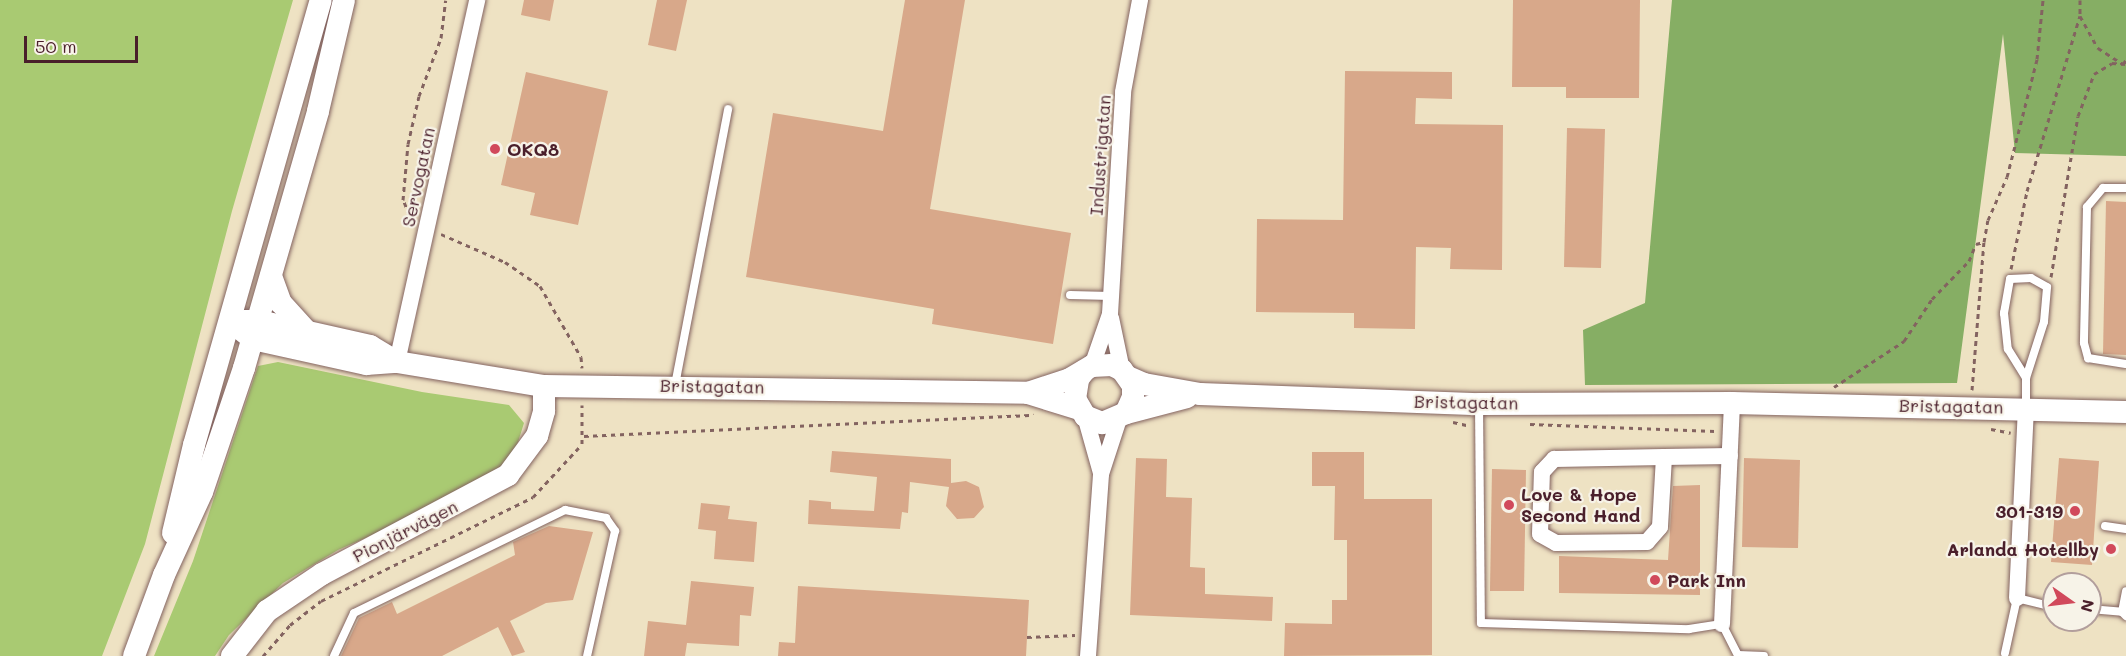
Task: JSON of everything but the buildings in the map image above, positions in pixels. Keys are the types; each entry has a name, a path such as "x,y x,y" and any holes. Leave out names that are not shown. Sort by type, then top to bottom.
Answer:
{"street":[{"path":"164,575 194,445 321,0"},
{"path":"134,656 164,575 202,492 256,330 318,111 344,0"},
{"name":"Servogatan","path":"397,362 477,0"},
{"name":"Industrigatan","path":"1125,373 1110,314 1123,92 1140,0"},
{"path":"272,276 281,303 307,332"},
{"name":"Industrigatan","path":"1088,369 1110,314"},
{"name":"Bristagatan","path":"230,321 366,364 397,362 544,387 675,385 1028,393 1102,364 1144,384 1200,394 1479,404 1732,403 2026,407 2126,412"},
{"name":"Bristagatan","path":"256,330 307,332 370,346 397,362"},
{"path":"1088,369 1075,389 1101,474"},
{"path":"1088,656 1101,474 1123,416 1133,397 1125,373"},
{"name":"Pionjärvägen","path":"232,656 267,611 322,574 508,475 537,436 544,411 544,387"},
{"name":"Bristagatan","path":"1028,393 1052,408 1082,412 1102,423 1200,394"},
{"path":"1722,624 1732,403"},
{"name":"Bristagatan","path":"2018,598 2026,407"},
{"path":"1664,457 1660,527 1647,542 1556,543 1540,534 1542,472 1554,459 1664,457 1730,456"}],"lane":[{"path":"675,385 728,109"},
{"path":"2126,188 2103,188 2087,207 2084,343 2088,358 2126,364"},
{"path":"2026,378 2008,349 2004,313 2010,279 2031,278 2047,287 2044,322 2026,378 2026,407"},
{"path":"1070,295 1111,297"},
{"path":"1479,404 1481,623 1689,628 1722,624 1738,655 1764,656"},
{"path":"334,656 354,613 565,510 606,518 615,531 595,608 587,656"},
{"path":"2105,526 2126,529"},
{"path":"2102,611 2124,614 2126,591"},
{"path":"2005,653 2018,598 2042,606"}],"path":[{"path":"263,656 290,625 321,601 533,497 576,454 584,436 581,357 540,286 505,262 413,223 404,210 404,175 418,96 441,38 446,0"},
{"path":"1972,392 1984,242 1988,220 2007,177 2037,59 2043,0"},
{"path":"2010,279 2027,191 2080,16 2080,0"},
{"path":"2080,16 2098,48 2125,63"},
{"path":"2047,287 2054,269 2078,116 2094,74 2112,63 2125,63"},
{"path":"1830,390 1905,341 1932,299 1969,261 1976,244 1984,242"},
{"path":"584,436 1052,408"},
{"path":"1447,418 1458,425 1481,426"},
{"path":"1524,424 1699,427 1732,431"},
{"path":"1980,428 2025,433"},
{"path":"1027,637 1089,635"}],"green space":[{"path":"0,0 293,0 232,211 145,544 102,656 0,656"},
{"path":"1672,0 2126,0 2126,156 2015,153 2003,34 1957,383 1585,385 1583,330 1645,303"},
{"path":"278,362 422,392 509,405 524,423 514,455 482,487 338,550 283,583 229,635 215,656 154,656 193,561 258,366"}],"place":[{"name":"OKQ8","path":"495,149"},
{"name":"Love & Hope Second Hand","path":"1509,505"},
{"name":"301-319","path":"2075,511"},
{"name":"Arlanda Hotellby","path":"2111,549"},
{"name":"Park Inn","path":"1655,580"}]}
